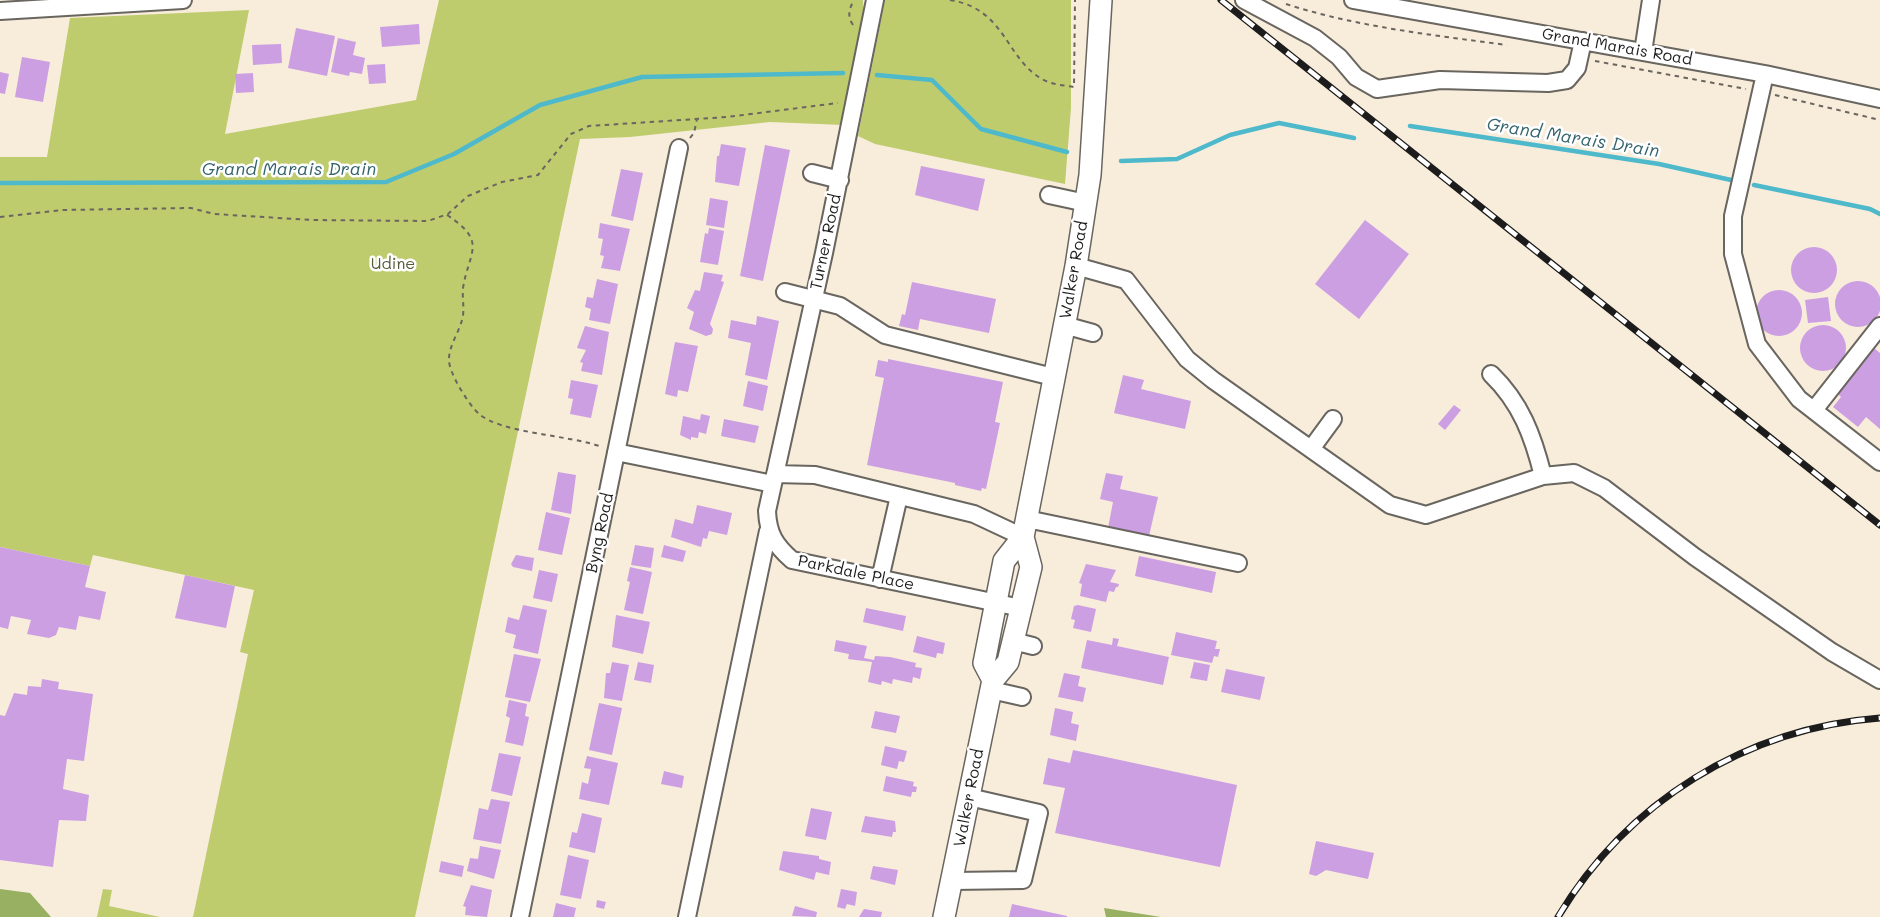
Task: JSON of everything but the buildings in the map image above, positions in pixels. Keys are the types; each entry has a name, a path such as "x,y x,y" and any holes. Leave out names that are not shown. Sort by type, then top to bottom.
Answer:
{"main road":[{"name":"Walker Road","path":"945,917 992,685 1023,644 1021,608 1031,567 1025,528 1086,203 1094,121 1101,0"},
{"name":"Walker Road","path":"992,685 984,663 1004,561 1025,528"}],"street":[{"path":"0,11 28,4 183,0"},
{"name":"Turner Road","path":"774,479 840,180 875,0"},
{"path":"1244,0 1315,38 1340,57 1356,77 1377,89 1440,80 1548,83 1567,80 1577,68 1583,41"},
{"name":"Grand Marais Road","path":"1353,0 1765,74 1880,99"},
{"path":"1643,52 1651,0"},
{"path":"1765,74 1733,216 1733,254 1757,344 1799,399 1880,462"},
{"name":"Byng Road","path":"520,917 679,148"},
{"path":"812,173 840,180"},
{"path":"1049,195 1086,203"},
{"path":"1076,266 1126,280 1187,358 1390,505 1426,515 1543,476 1574,473 1604,488 1695,557 1832,652 1880,680"},
{"path":"785,292 840,306 885,335 1053,377"},
{"path":"1064,325 1093,333"},
{"path":"1814,410 1880,326"},
{"path":"1491,374 1510,393 1533,435 1543,476"},
{"path":"1311,449 1333,419"},
{"path":"616,452 774,479 815,475 1025,528 1238,563"},
{"path":"687,917 768,531 767,511 774,479"},
{"path":"880,579 899,496"},
{"name":"Parkdale Place","path":"768,531 777,548 792,560 1021,608"},
{"path":"992,685 1022,697"},
{"path":"952,881 1023,879 1039,813 969,797"}],"path":[{"path":"854,0 849,9 850,20 857,31"},
{"path":"950,0 960,2 982,13 995,24 1026,66 1042,79 1074,87 1075,0"},
{"path":"1281,2 1334,19 1400,32 1518,46"},
{"path":"1587,59 1743,89"},
{"path":"1772,94 1880,120"},
{"path":"0,217 62,210 191,208 214,214 312,220 428,221 447,214 468,196 502,182 538,175 571,134 589,126 698,118 842,102"},
{"path":"679,148 694,133 698,118"},
{"path":"447,214 465,226 471,236 473,257 463,288 463,318 448,358 452,374 480,414 503,424 598,445"}],"green space":[{"name":"Udine","path":"439,0 863,0 864,17 844,125 770,122 630,137 580,139 415,917 193,917 248,654 240,652 254,590 93,555 90,566 0,547 0,157 47,157 70,18 249,10 225,134 416,100"},
{"path":"885,0 1071,0 1071,108 1065,184 875,144 858,136"},
{"path":"0,889 30,893 51,917 0,917"},
{"path":"103,889 112,890 109,906 160,917 97,917"},
{"path":"1104,908 1161,917 1106,917"}],"waterway":[{"name":"Grand Marais Drain","path":"0,183 386,182 454,154 540,105 642,77 843,73"},
{"name":"Grand Marais Drain","path":"877,75 932,80 981,129 1067,152"},
{"name":"Grand Marais Drain","path":"1121,161 1177,159 1230,135 1279,123 1354,138"},
{"name":"Grand Marais Drain","path":"1410,126 1659,164 1731,180"},
{"name":"Grand Marais Drain","path":"1754,185 1870,209 1880,214"}],"railway":[{"path":"1221,0 1880,525"},
{"path":"1558,917 1586,876 1619,839 1655,806 1695,778 1737,755 1783,737 1831,725 1880,718"}]}
